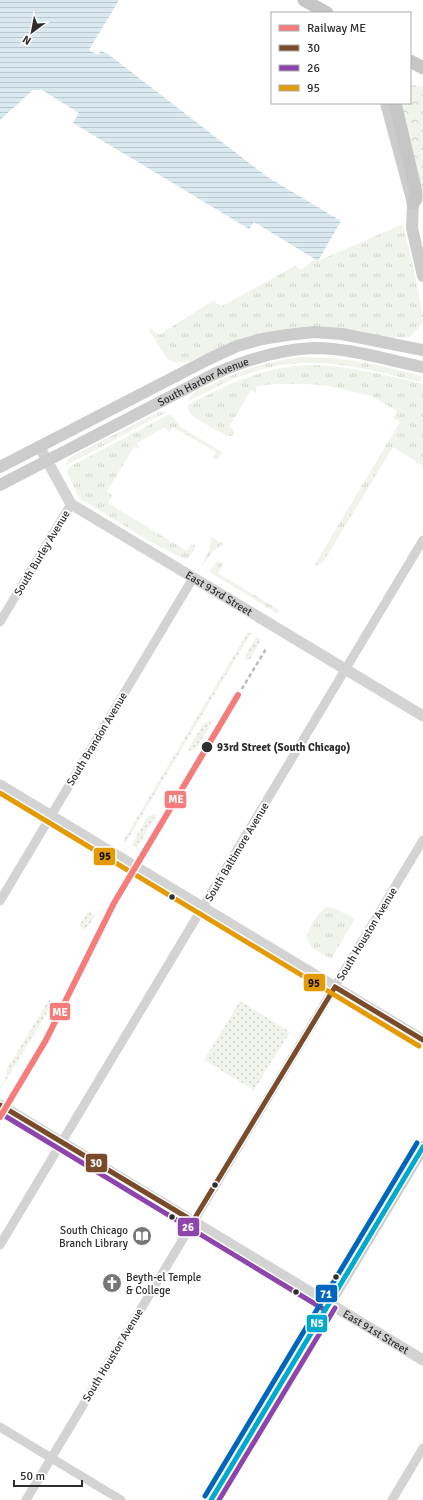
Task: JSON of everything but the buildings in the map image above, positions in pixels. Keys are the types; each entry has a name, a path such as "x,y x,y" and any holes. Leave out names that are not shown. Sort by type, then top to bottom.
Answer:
{"main road":[{"path":"304,0 325,12"},
{"path":"411,62 423,68"},
{"path":"411,72 423,68"},
{"path":"386,104 413,208 423,239"},
{"path":"395,104 416,192 416,200 413,208 412,228 423,276"},
{"name":"South Harbor Avenue","path":"0,467 207,360 237,346 262,339 314,332 342,334 423,350"},
{"name":"South Harbor Avenue","path":"0,484 214,374 243,361 266,355 314,348 340,350 423,367"},
{"path":"211,1500 423,1147"}],"street":[{"path":"39,446 71,504"},
{"name":"East 93rd Street","path":"71,504 423,716"},
{"name":"South Burley Avenue","path":"0,622 71,504"},
{"name":"South Baltimore Avenue","path":"0,1245 423,540"},
{"name":"South Brandon Avenue","path":"0,900 193,578"},
{"path":"0,785 423,1040"},
{"name":"South Houston Avenue","path":"26,1500 423,840"},
{"name":"East 91st Street","path":"0,1104 423,1360"},
{"path":"0,1427 121,1500"},
{"path":"392,1500 423,1448"}],"green space":[{"path":"411,85 423,86 423,95 411,97"},
{"path":"423,95 423,200 400,104 411,104 411,97"},
{"path":"403,224 423,316 421,325 410,337 387,338 359,331 336,328 217,349 190,361 178,363 169,360 149,331 150,328 159,335 214,300 220,307 295,266 302,270 314,259 318,261"},
{"path":"303,357 333,358 377,365 421,376 421,382 352,366 310,363 288,364 265,368 241,376 188,401 198,390 234,374 267,363"},
{"path":"307,365 322,365 351,369 423,384 423,466 393,447 322,564 319,563 317,566 315,564 400,422 393,418 397,411 371,396 324,385 273,384 256,387 256,393 251,390 229,427 233,429 234,432 232,436 227,436 192,416 188,409 188,405 245,378 260,373"},
{"path":"160,411 167,412 65,466 67,461 72,456"},
{"path":"170,414 181,427 222,452 218,459 212,458 216,452 173,427 169,433 165,427 137,443 140,449 134,447 107,491 112,495 108,503 187,551 191,544 195,545 192,554 186,560 153,543 79,498 67,472 69,467"},
{"path":"211,537 223,544 212,552 202,565 209,550"},
{"path":"220,561 223,564 218,573 279,610 278,614 211,573 210,570 216,562"},
{"path":"248,632 251,633 126,842 123,841"},
{"path":"256,637 261,640 249,661 244,658"},
{"path":"213,721 196,749 187,751 204,723"},
{"path":"157,814 137,848 132,844 148,816"},
{"path":"118,876 91,922 85,930 79,926 88,911 95,915"},
{"path":"326,907 334,908 355,919 331,959 312,948 307,937 314,920"},
{"path":"50,998 50,1008 0,1088 6,1077 7,1069"},
{"path":"240,1001 290,1032 254,1090 204,1060"}],"shaded area":[{"path":"0,0 119,0 89,50 98,55 101,51 108,54 266,176 341,221 318,261 254,222 249,229 73,123 79,113 42,90 33,90 0,120"}],"railway":[{"path":"238,695 266,649"}],"rail line":[{"name":"ME","path":"0,1117 46,1040 114,903 238,695"}],"transit line":[{"name":"95","path":"0,793 419,1046"},
{"name":"30","path":"335,987 423,1040"},
{"name":"30","path":"193,1221 335,987"},
{"name":"30","path":"0,1105 193,1221"},
{"name":"26","path":"0,1113 325,1310"},
{"name":"71","path":"205,1496 417,1143"},
{"name":"N5","path":"211,1500 423,1147"},
{"name":"26","path":"219,1500 335,1308"}],"place":[{"name":"93rd Street (South Chicago)","path":"207,747"},
{"name":"South Chicago Branch Library","path":"142,1236"},
{"name":"Beyth-el Temple & College","path":"112,1283"}]}
